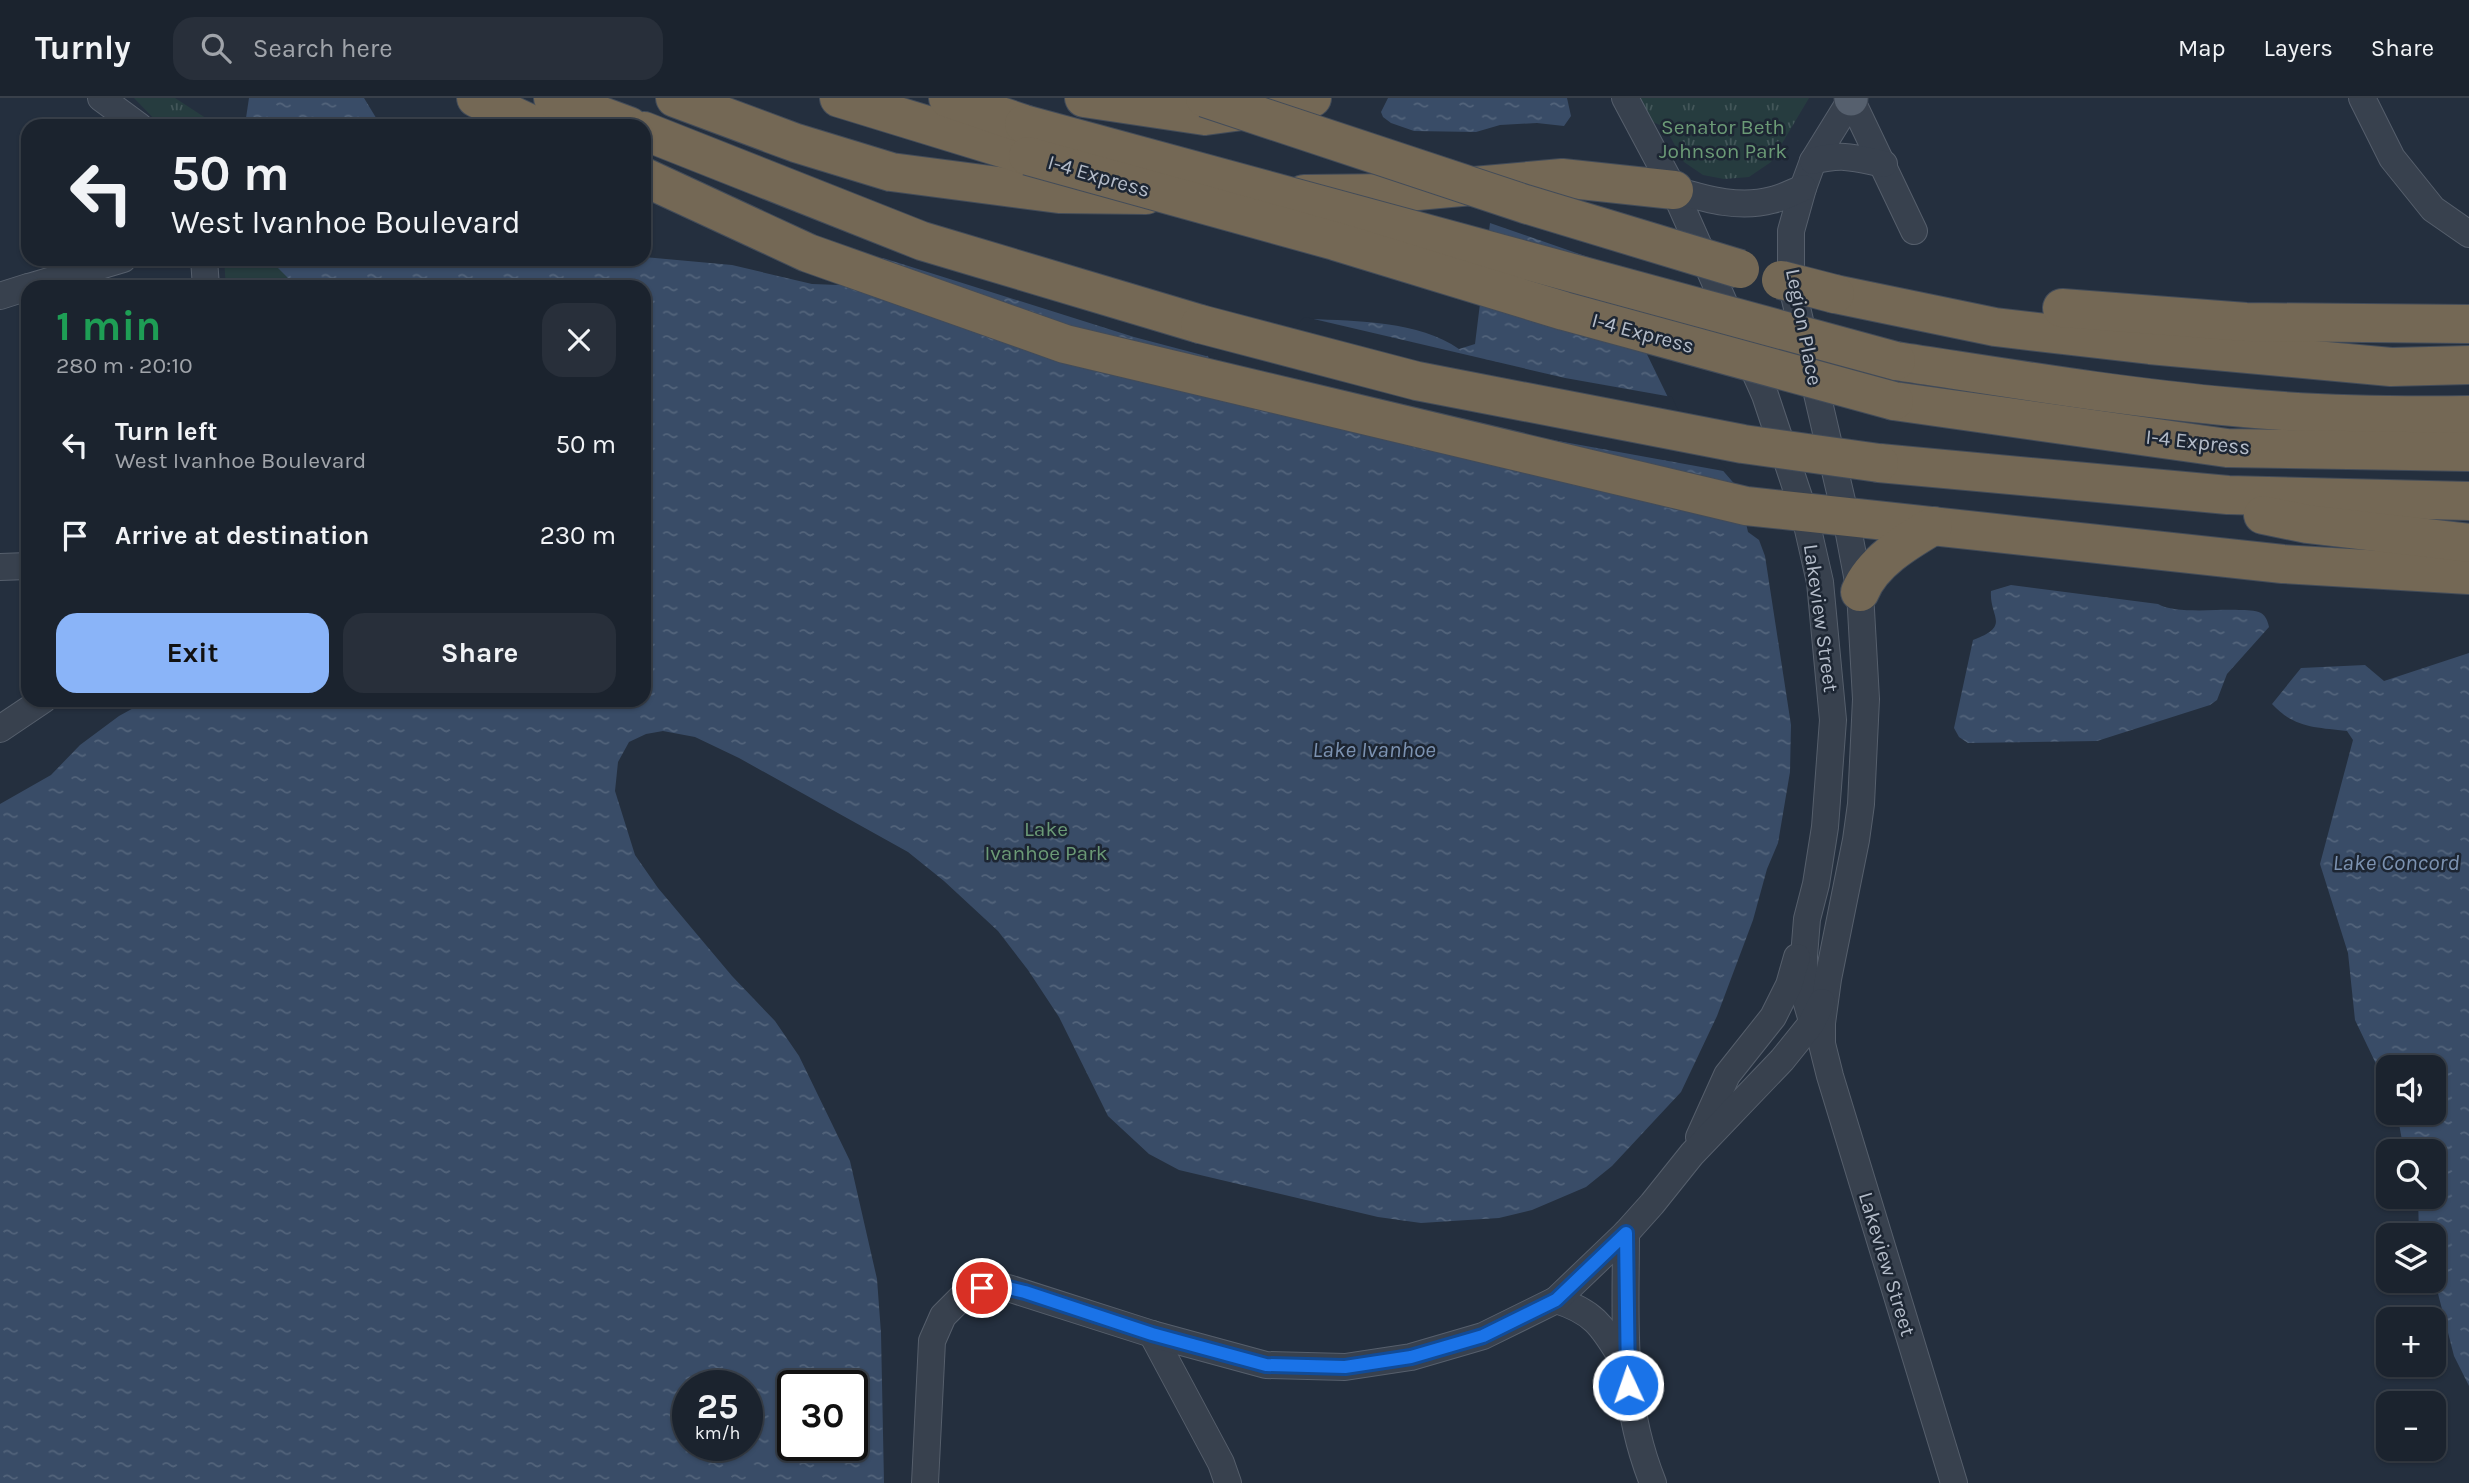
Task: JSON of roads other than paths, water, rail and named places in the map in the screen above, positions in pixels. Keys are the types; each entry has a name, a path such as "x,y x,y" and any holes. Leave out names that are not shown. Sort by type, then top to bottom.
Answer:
{"highway":[{"path":"476,98 521,119"},
{"path":"553,98 610,119"},
{"path":"675,98 796,143 891,172 1059,194 1395,193 1562,178 1674,190"},
{"name":"I-4 Express","path":"839,98 1026,140 1896,361 2100,391 2236,407 2396,416 2469,415"},
{"name":"I-4 Express","path":"948,98 1026,140 1322,237 1564,311 1894,401 2227,448 2469,452"},
{"path":"1084,98 1205,116 1312,98"},
{"path":"1206,98 1525,204 1781,280 1835,286 1995,327 2391,367 2469,365"},
{"path":"651,134 922,241 1200,324 1417,381 1743,444 1879,463 2228,495 2469,501"},
{"path":"651,180 808,253 1065,344 1746,506 2283,564 2469,575"},
{"path":"1835,286 1856,277 2035,305 2167,318 2309,324 2469,324"},
{"path":"2228,495 2268,517 2469,543"},
{"path":"1860,592 1865,580 1877,567 1910,540 1933,526"}],"street":[{"path":"101,98 130,119"},
{"name":"Lakeview Street","path":"1625,98 1674,190 1765,396 1804,512 1820,582 1833,720 1825,827 1816,884 1807,919 1804,988 1954,1483"},
{"path":"1851,98 1914,231"},
{"name":"Legion Place","path":"1829,443 1791,282 1791,231 1814,161 1851,98"},
{"path":"2361,98 2392,158 2432,209 2469,234"},
{"path":"1814,161 1834,155 1884,164"},
{"path":"1674,190 1712,200 1744,204 1773,200 1803,188"},
{"path":"52,280 99,266"},
{"path":"0,296 21,289"},
{"name":"Lakeview Street","path":"1692,1154 1782,1060 1817,1034 1850,876 1861,804 1866,699 1860,592 1829,443"},
{"path":"0,568 21,566"},
{"path":"0,729 33,707"},
{"path":"925,1483 932,1342 943,1316 961,1298 982,1288 1008,1288 1152,1334 1266,1365 1345,1367 1411,1357 1483,1336 1556,1300 1626,1233 1692,1154 1727,1075 1779,1006 1789,985 1807,919"},
{"path":"1626,1233 1626,1366 1634,1428 1653,1483"},
{"path":"1556,1300 1578,1307 1602,1326 1626,1366"},
{"path":"1152,1334 1221,1463 1228,1483"}],"water":[{"path":"249,98 364,98 377,119 246,119"},
{"path":"1388,98 1567,98 1571,116 1564,126 1537,123 1500,125 1476,132 1414,131 1391,123 1383,117 1381,112"},
{"name":"Lake Ivanhoe","path":"1490,223 1588,257 1622,303 1679,420 1738,488 1748,532 1759,540 1765,556 1791,725 1790,772 1778,843 1717,1016 1681,1092 1612,1166 1586,1187 1532,1210 1499,1218 1421,1223 1378,1217 1179,1170 1149,1154 1108,1116 1059,1017 1028,970 998,931 944,881 908,852 739,758 695,737 663,731 646,734 629,742 618,762 615,791 635,855 658,888 732,976 775,1021 799,1056 850,1161 877,1279 881,1333 884,1483 0,1483 0,804 51,775 80,745 135,707 651,707 651,280 290,280 276,266 651,266 651,258 732,265 812,284 839,285 883,258 1134,337 1206,356 1240,352 1285,338 1309,319 1387,324 1443,340 1459,349 1475,344"},
{"path":"2011,585 2158,604 2174,609 2253,611 2264,616 2269,627 2227,674 2217,700 2210,705 2097,741 1968,743 1959,737 1954,728 1973,640 1985,635 1995,625 1991,591"},
{"name":"Lake Concord","path":"2469,653 2469,1386 2454,1356 2446,1325 2446,1307 2441,1307 2438,1293 2446,1293 2446,1223 2419,1223 2418,1209 2446,1209 2446,1139 2402,1139 2399,1125 2446,1125 2446,1055 2376,1055 2376,1064 2355,1020 2348,953 2320,864 2353,740 2347,731 2297,722 2272,704 2301,668 2365,665 2384,681"}],"park label":[{"name":"Senator Beth Johnson Park","path":"1723,139"},
{"name":"Lake Ivanhoe Park","path":"1046,841"}]}
